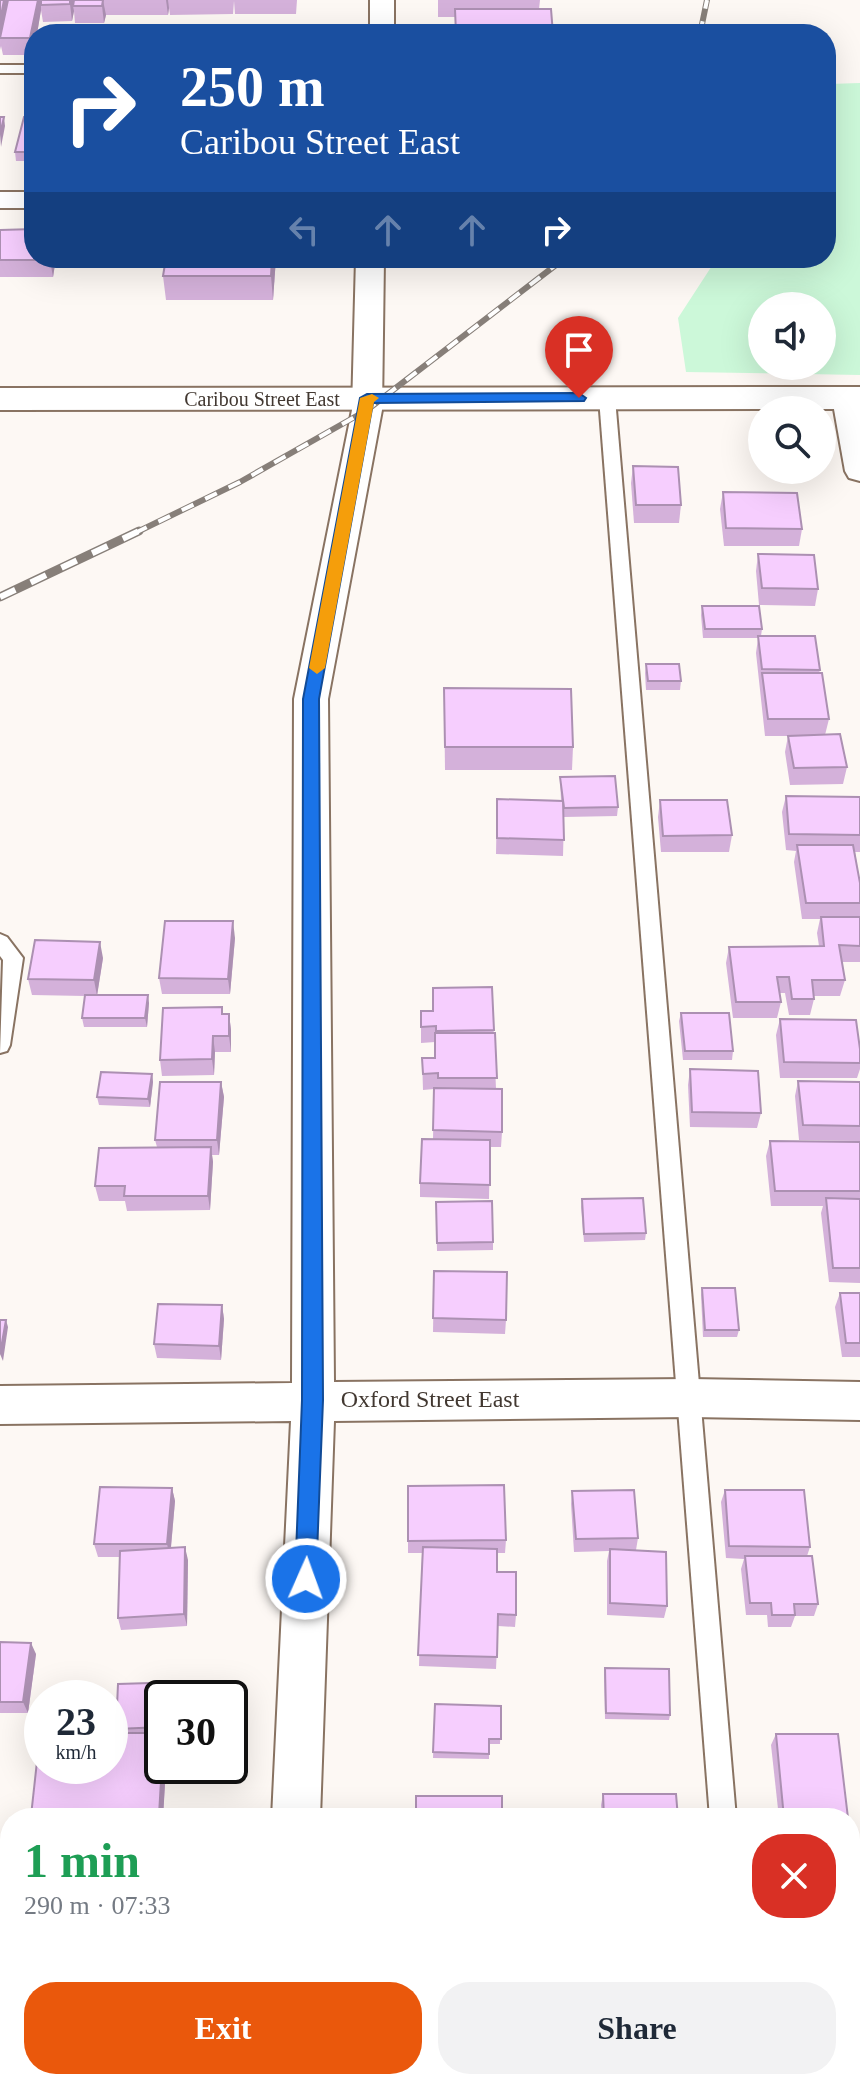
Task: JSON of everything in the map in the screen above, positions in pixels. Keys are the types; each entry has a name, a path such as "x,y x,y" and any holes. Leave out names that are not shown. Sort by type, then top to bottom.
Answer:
{"street":[{"path":"382,0 382,24"},
{"path":"0,200 24,200"},
{"path":"296,1808 313,1400 311,699 367,398 370,268"},
{"path":"854,398 860,471"},
{"name":"Caribou Street East","path":"0,399 854,398"},
{"name":"Oxford Street East","path":"0,1405 691,1398 860,1401"}],"lane":[{"path":"0,69 24,69"},
{"path":"607,398 722,1808"},
{"path":"0,942 13,958 0,1045"}],"green space":[{"path":"860,83 860,375 836,375 836,292 748,292 748,373 686,372 678,318 710,268 836,268 836,84"}],"building":[{"path":"0,0 4,0 0,21"},
{"path":"8,0 38,0 33,24 24,24 24,38 0,38"},
{"path":"41,0 70,0 70,4 41,5"},
{"path":"74,0 103,0 102,6 73,6"},
{"path":"455,9 551,9 552,24 456,24"},
{"path":"24,117 24,152 15,152"},
{"path":"24,229 24,260 0,260 0,230"},
{"path":"164,268 271,268 271,276 163,276"},
{"path":"633,466 678,467 681,505 636,505"},
{"path":"723,492 797,493 802,529 726,528"},
{"path":"758,554 814,555 818,589 762,588"},
{"path":"702,606 759,606 762,629 705,629"},
{"path":"758,636 815,636 820,670 762,669"},
{"path":"646,664 679,664 681,681 648,681"},
{"path":"762,673 822,673 829,719 768,719"},
{"path":"444,688 571,689 573,747 445,747"},
{"path":"840,734 847,767 794,768 788,736"},
{"path":"615,776 618,807 564,808 560,777"},
{"path":"786,796 860,797 860,835 789,834"},
{"path":"497,799 563,801 564,840 497,838"},
{"path":"660,800 727,800 732,835 663,836"},
{"path":"797,845 853,845 860,903 806,903"},
{"path":"821,917 860,917 860,946 839,945 845,980 812,980 814,999 792,999 789,977 777,977 781,1002 736,1002 729,947 824,946"},
{"path":"165,921 233,921 228,979 159,978"},
{"path":"35,940 100,942 94,980 28,979"},
{"path":"492,987 494,1030 436,1031 436,1026 421,1027 421,1011 433,1011 433,988"},
{"path":"85,995 148,995 145,1018 82,1018"},
{"path":"222,1007 222,1014 229,1014 229,1036 213,1036 212,1059 160,1060 163,1008"},
{"path":"681,1013 729,1013 733,1051 685,1051"},
{"path":"780,1019 856,1020 860,1063 784,1062"},
{"path":"435,1033 495,1033 497,1078 438,1078 438,1073 423,1074 422,1058 435,1058"},
{"path":"690,1069 758,1071 761,1113 692,1112"},
{"path":"101,1072 152,1074 148,1099 97,1097"},
{"path":"798,1081 860,1082 860,1126 803,1125"},
{"path":"160,1082 221,1082 217,1140 155,1140"},
{"path":"434,1088 502,1089 502,1132 433,1130"},
{"path":"422,1139 490,1140 490,1185 420,1183"},
{"path":"770,1141 860,1142 860,1191 775,1191"},
{"path":"211,1147 208,1196 124,1196 125,1186 95,1186 99,1148"},
{"path":"643,1198 646,1233 584,1234 582,1199"},
{"path":"826,1198 860,1199 860,1268 833,1268"},
{"path":"492,1201 493,1242 437,1243 436,1202"},
{"path":"434,1271 507,1272 506,1320 433,1318"},
{"path":"702,1288 735,1288 739,1330 705,1330"},
{"path":"840,1293 860,1293 860,1343 846,1343"},
{"path":"158,1304 222,1305 219,1346 154,1344"},
{"path":"0,1320 6,1320 0,1354"},
{"path":"504,1485 506,1540 408,1541 408,1486"},
{"path":"100,1487 172,1488 167,1544 94,1544"},
{"path":"634,1490 638,1538 576,1539 572,1491"},
{"path":"725,1490 804,1490 810,1547 729,1546"},
{"path":"185,1547 184,1614 118,1618 120,1551"},
{"path":"423,1547 497,1549 497,1572 516,1572 516,1615 498,1614 497,1657 418,1655"},
{"path":"610,1549 666,1552 667,1606 610,1603"},
{"path":"745,1556 812,1556 818,1604 794,1604 795,1615 772,1615 771,1603 750,1603"},
{"path":"0,1642 31,1643 23,1702 0,1702"},
{"path":"605,1668 669,1669 670,1715 606,1713"},
{"path":"144,1683 144,1728 128,1728 128,1684"},
{"path":"435,1704 501,1706 501,1739 489,1739 489,1754 433,1752"},
{"path":"128,1733 144,1733 144,1784 161,1784 159,1808 32,1808 35,1784 128,1784"},
{"path":"776,1734 838,1734 847,1808 783,1808"},
{"path":"603,1794 676,1794 677,1808 604,1808"},
{"path":"416,1796 502,1796 502,1808 416,1808"}],"railway":[{"path":"702,24 707,0"},
{"path":"135,533 240,482 367,410 552,268"},
{"path":"0,597 139,531"}],"slow traffic":[{"path":"317,668 367,398 372,398"}],"route":[{"path":"306,1579 313,1400 311,699 367,398 579,398"}]}
